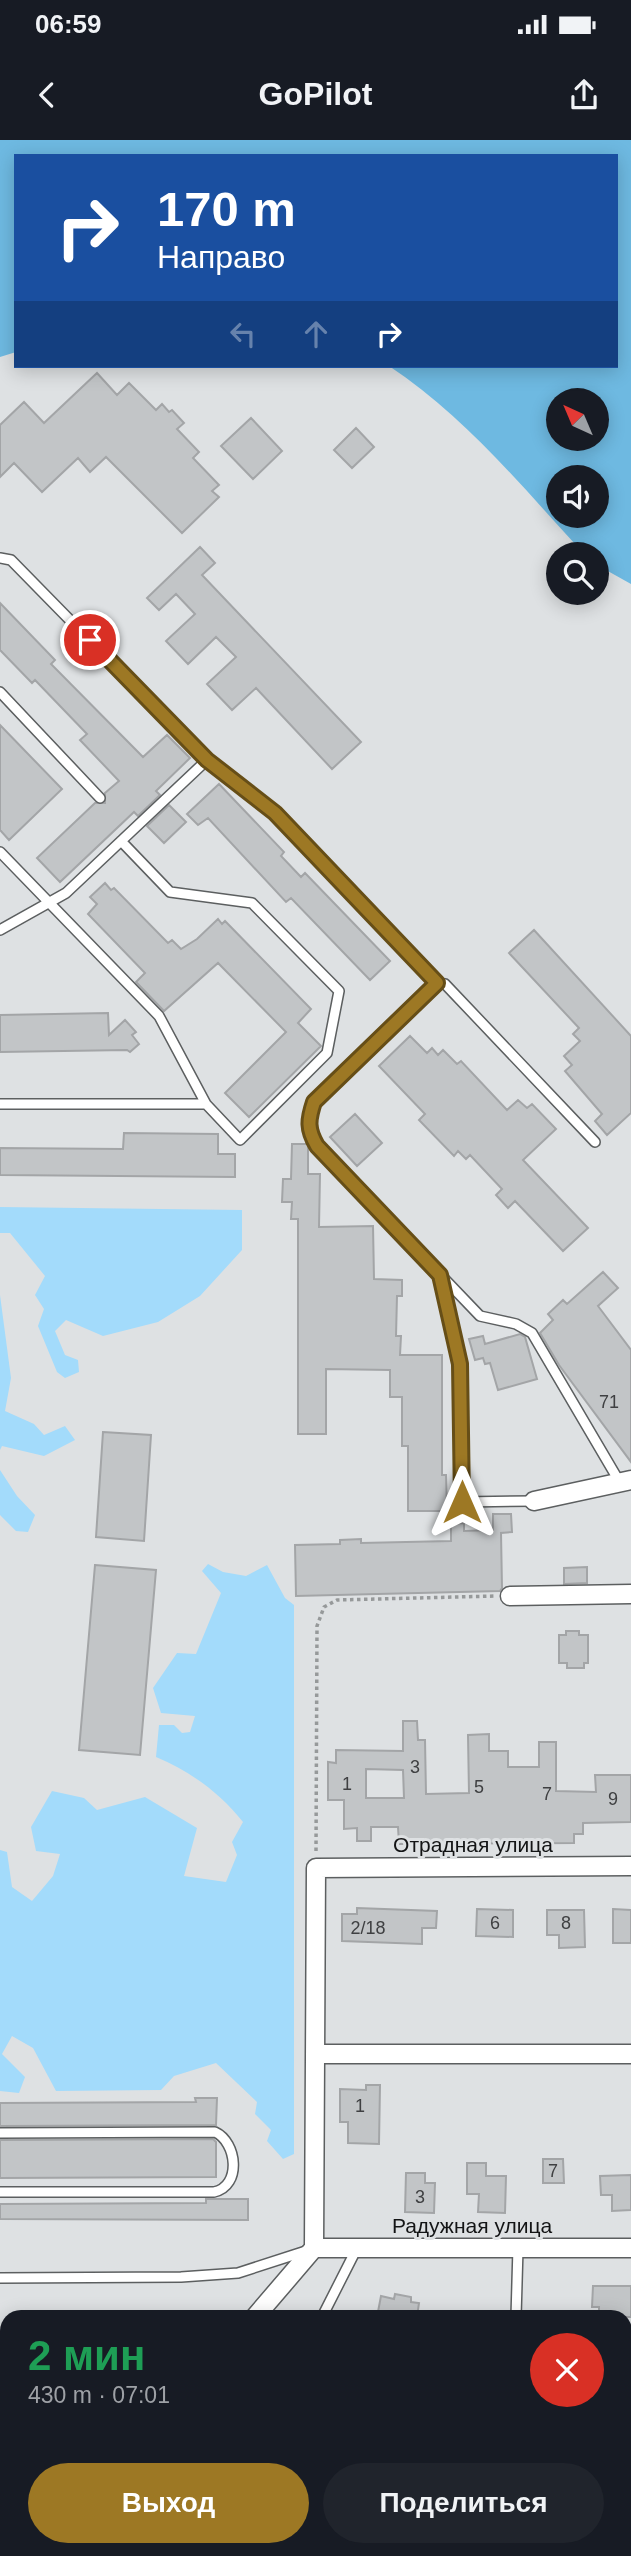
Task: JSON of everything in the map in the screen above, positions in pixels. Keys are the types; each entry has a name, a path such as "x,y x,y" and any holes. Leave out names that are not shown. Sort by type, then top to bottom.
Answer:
{"street":[{"path":"534,1501 625,1480"},
{"path":"510,1596 631,1594"},
{"name":"Отрадная улица","path":"316,1868 631,1866"},
{"path":"261,2310 314,2248 316,1868"},
{"path":"315,2054 631,2054"},
{"name":"Радужная улица","path":"314,2248 631,2248"}],"lane":[{"path":"0,558 11,561 207,760 275,813 437,983 445,984 595,1142"},
{"path":"0,692 100,798"},
{"path":"0,930 66,893 207,760"},
{"path":"0,852 159,1016 206,1104 240,1140 327,1053 338,991 252,903 170,892 121,841"},
{"path":"437,983 314,1102 308,1118 309,1132 317,1146 480,1316 516,1324 532,1334 625,1480"},
{"path":"0,1104 206,1104"},
{"path":"440,1275 460,1364 462,1502 534,1501"},
{"path":"0,2133 215,2132 222,2135 231,2147 232,2164 227,2186 214,2192 0,2192"},
{"path":"0,2278 181,2277 238,2273 314,2248"},
{"path":"326,2310 357,2248"},
{"path":"516,2310 518,2248"}],"path":[{"path":"316,1868 317,1626 324,1607 337,1600 510,1596"}],"shaded area":[{"path":"0,140 631,140 631,584 609,572 609,542 573,542 560,528 609,528 609,465 546,465 546,512 468,430 392,368 618,368 618,154 14,154 14,353 0,357"},
{"path":"0,1207 242,1210 242,1250 200,1296 158,1322 103,1336 66,1320 55,1331 65,1355 78,1360 79,1372 65,1378 57,1372 38,1326 44,1309 35,1295 45,1276 10,1233 0,1233"},
{"path":"0,1295 11,1378 5,1411 34,1424 44,1435 65,1426 75,1440 44,1456 2,1446 0,1450"},
{"path":"0,1470 17,1496 35,1515 28,1532 16,1531 0,1515"},
{"path":"208,1564 223,1572 246,1576 267,1565 285,1598 294,1605 294,2154 283,2159 267,2141 271,2130 255,2114 257,2102 216,2063 174,2076 161,2090 56,2091 33,2048 12,2036 2,2054 25,2077 19,2093 0,2091 0,1850 7,1852 12,1887 32,1901 53,1876 60,1854 36,1851 31,1827 52,1791 84,1798 97,1810 145,1797 197,1828 184,1876 226,1882 237,1855 232,1842 243,1822 204,1784 156,1757 159,1725 174,1725 182,1733 190,1732 195,1716 161,1713 153,1688 177,1653 196,1654 221,1593 202,1571"}],"building":[{"path":"97,373 117,395 129,383 156,410 162,404 169,412 172,410 184,423 177,429 199,452 193,458 219,485 212,491 219,497 182,533 106,457 90,472 78,458 42,492 14,463 0,477 0,425 24,402 44,423"},
{"path":"251,418 282,451 253,479 221,446"},
{"path":"356,428 374,447 352,468 334,450"},
{"path":"200,547 215,563 202,575 361,742 332,769 256,688 232,710 207,684 236,657 216,637 188,664 166,641 195,614 176,594 159,610 147,598"},
{"path":"0,603 55,660 51,664 143,757 167,735 190,758 156,791 160,795 138,816 134,812 60,882 37,858 95,803 105,803 105,793 119,781 80,740 87,734 35,680 32,683 0,650"},
{"path":"0,725 62,789 9,840 0,830"},
{"path":"219,784 284,852 281,856 301,877 305,873 390,961 370,980 291,898 286,902 208,818 198,825 187,814"},
{"path":"169,805 186,822 164,843 147,826"},
{"path":"105,883 111,890 114,888 168,943 172,940 181,949 197,939 218,919 222,924 225,921 311,1009 298,1023 321,1046 249,1117 225,1093 286,1032 218,963 164,1011 136,982 145,973 88,914 97,904 90,897"},
{"path":"534,930 631,1036 631,1113 607,1135 595,1121 602,1114 565,1071 572,1065 564,1056 580,1041 573,1034 579,1028 509,953"},
{"path":"108,1013 109,1035 125,1020 136,1032 132,1035 139,1044 130,1052 0,1052 0,1015"},
{"path":"410,1036 427,1053 432,1048 438,1055 443,1050 457,1064 461,1061 507,1110 518,1100 527,1108 532,1104 556,1129 523,1160 588,1228 563,1251 515,1201 508,1208 496,1195 502,1189 470,1155 466,1159 458,1151 454,1156 419,1120 425,1114 379,1066"},
{"path":"355,1114 382,1143 357,1166 330,1137"},
{"path":"124,1133 218,1134 218,1154 235,1154 235,1177 0,1175 0,1148 123,1149"},
{"path":"292,1144 308,1144 308,1174 320,1174 319,1227 373,1226 374,1279 402,1280 402,1296 397,1296 396,1336 401,1336 400,1355 442,1355 442,1475 446,1475 447,1511 408,1511 408,1446 402,1446 402,1397 390,1397 390,1370 326,1369 326,1434 298,1434 298,1219 291,1219 292,1202 282,1202 283,1179 291,1179"},
{"path":"603,1272 618,1288 598,1306 631,1350 631,1462 559,1365 540,1333 553,1320 548,1314 563,1300 567,1304"},
{"path":"520,1334 525,1337 537,1379 498,1390 490,1363 485,1364 483,1358 475,1360 469,1339 483,1336 485,1344"},
{"path":"103,1432 151,1435 144,1541 96,1537"},
{"path":"493,1514 511,1514 512,1532 501,1533 500,1591 296,1596 295,1545 340,1544 340,1540 361,1539 361,1543 451,1541 451,1524 464,1523 464,1531 493,1530"},
{"path":"95,1565 156,1570 140,1755 79,1750"},
{"path":"587,1567 587,1583 564,1584 564,1568"},
{"path":"566,1631 579,1631 579,1635 588,1635 588,1663 584,1663 584,1668 567,1668 567,1663 559,1663 559,1635 566,1635"},
{"path":"403,1721 417,1721 418,1740 425,1740 426,1794 469,1793 468,1735 489,1734 489,1751 508,1751 508,1767 539,1767 539,1742 556,1742 556,1791 596,1792 595,1775 631,1775 631,1822 583,1823 583,1834 574,1834 574,1843 399,1844 398,1827 371,1827 371,1841 357,1841 357,1828 344,1829 344,1800 328,1800 328,1762 336,1763 336,1750 403,1751","holes":["366,1769 403,1770 404,1798 366,1798"]},
{"path":"357,1908 437,1911 436,1928 422,1928 422,1944 342,1941 342,1914 357,1914"},
{"path":"477,1909 513,1910 513,1937 476,1936"},
{"path":"613,1909 631,1910 631,1943 613,1943"},
{"path":"547,1910 584,1910 585,1947 559,1948 559,1935 547,1935"},
{"path":"366,2085 380,2085 379,2144 348,2143 348,2122 340,2122 340,2089 366,2090"},
{"path":"195,2098 217,2098 216,2125 0,2126 0,2103 196,2102"},
{"path":"213,2139 216,2142 216,2177 0,2178 0,2140"},
{"path":"543,2159 563,2159 564,2183 543,2183"},
{"path":"467,2163 486,2163 486,2176 506,2176 505,2213 478,2212 479,2194 467,2194"},
{"path":"406,2173 425,2173 425,2183 435,2183 434,2213 405,2212"},
{"path":"631,2175 631,2210 612,2211 612,2195 601,2195 600,2176"},
{"path":"206,2199 248,2199 248,2220 0,2219 0,2204 206,2203"},
{"path":"593,2286 631,2286 631,2310 599,2310 599,2307 592,2307"},
{"path":"395,2294 411,2297 411,2302 419,2303 418,2310 378,2310 381,2296 394,2299"}],"route":[{"path":"90,640 207,760 275,813 437,983 314,1102 308,1118 309,1132 317,1146 440,1275 460,1364 462,1502"}]}
